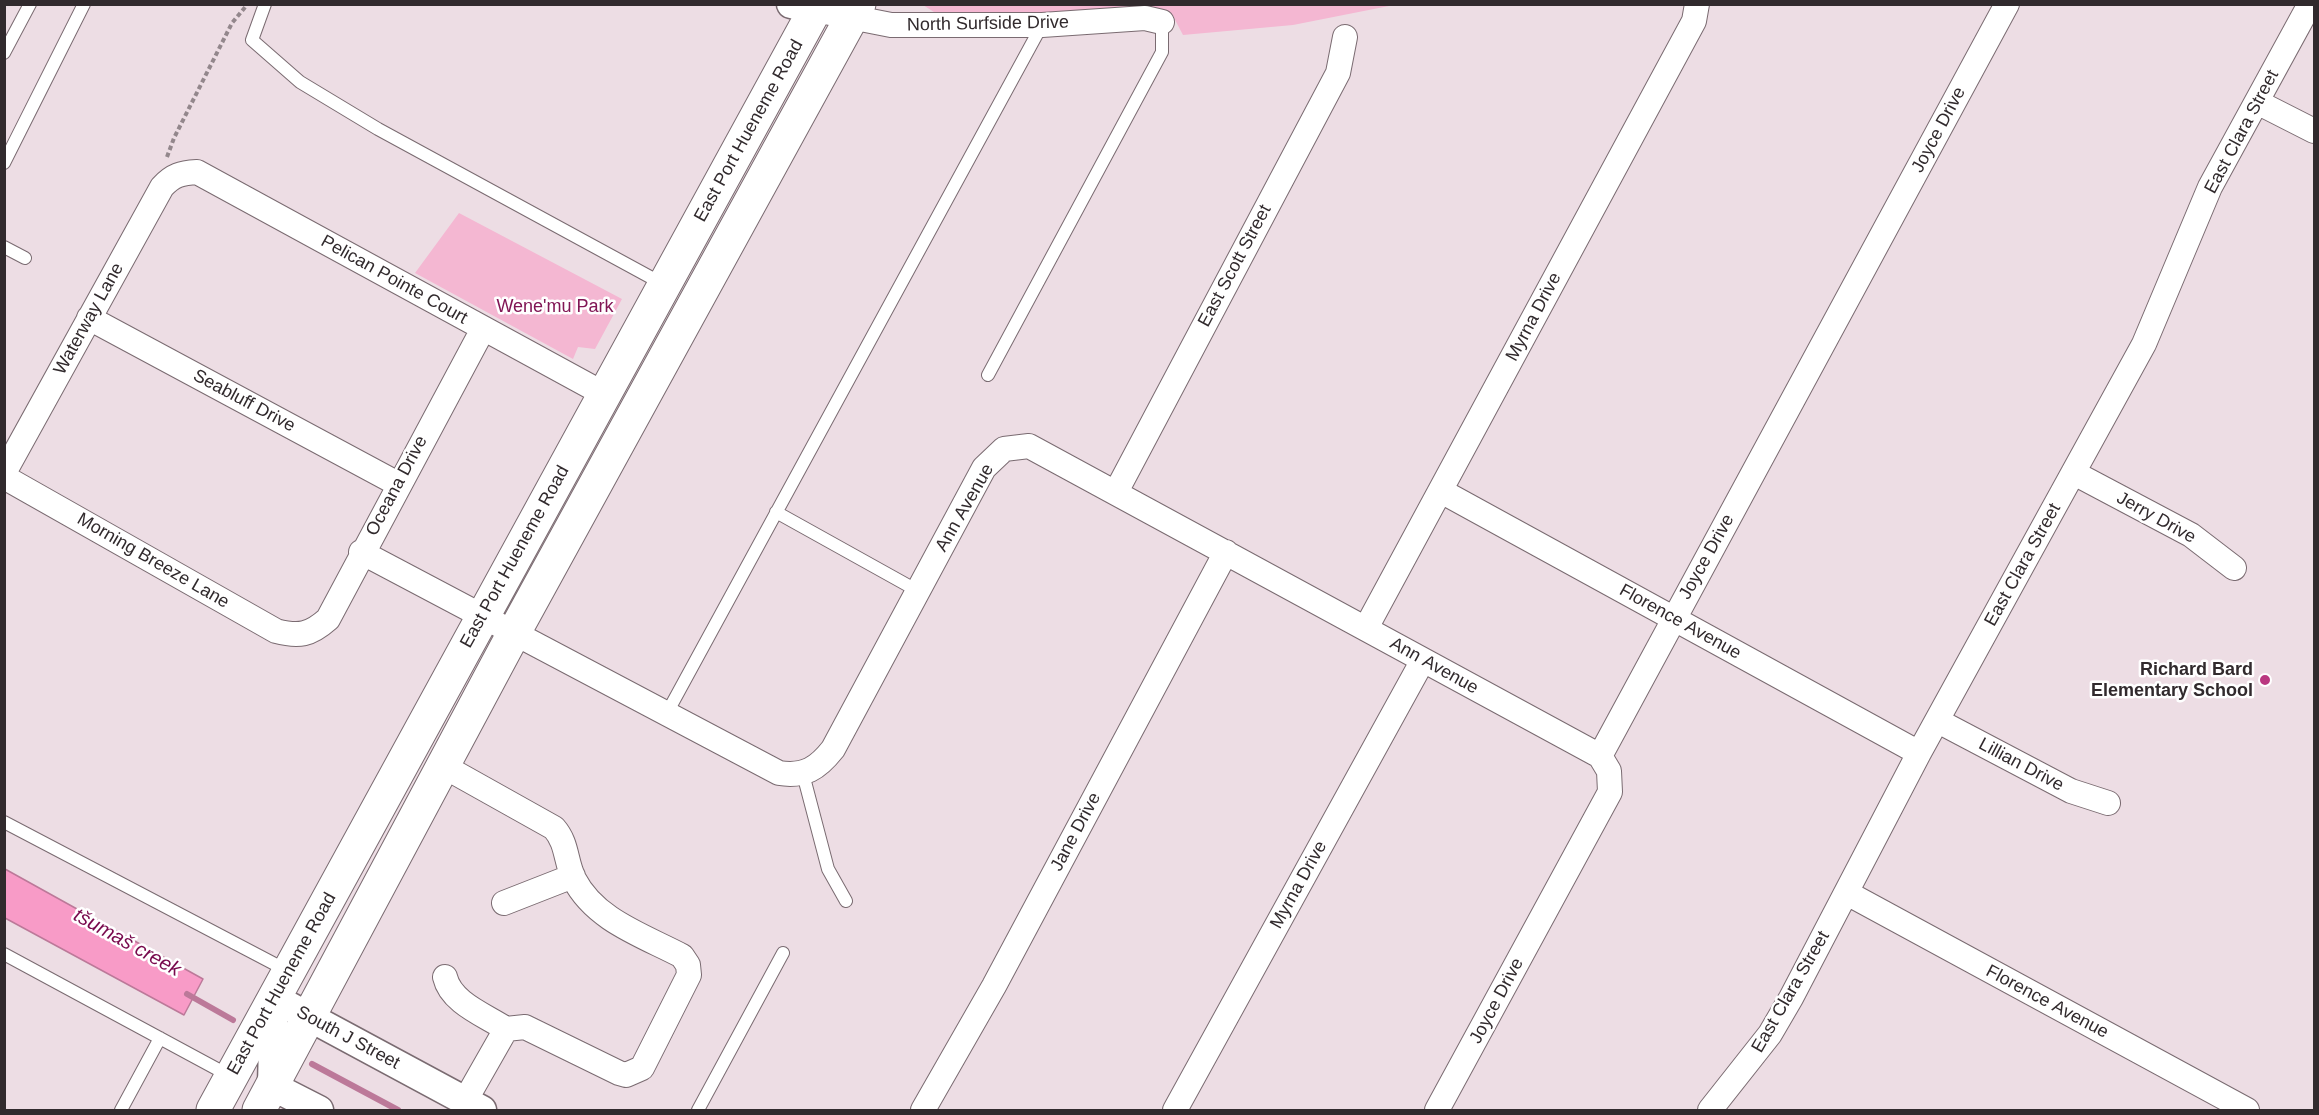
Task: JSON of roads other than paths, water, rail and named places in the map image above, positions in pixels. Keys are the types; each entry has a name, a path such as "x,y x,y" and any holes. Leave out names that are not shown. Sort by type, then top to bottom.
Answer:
{"main road":[{"name":"East Port Hueneme Road","path":"213,1110 664,284 808,6"},
{"name":"East Port Hueneme Road","path":"265,1098 855,11"},
{"path":"231,1077 238,1110"}],"street":[{"name":"Myrna Drive","path":"1366,628 1694,21 1697,4"},
{"name":"Joyce Drive","path":"1437,1110 1610,792 1609,771 1599,756 2007,4"},
{"name":"East Clara Street","path":"1710,1110 1770,1034 1847,893 1919,753 2144,344 2211,188 2310,4"},
{"name":"North Surfside Drive","path":"808,6 855,11 891,25 1042,25 1145,18 1162,22"},
{"name":"East Scott Street","path":"1116,492 1338,73 1346,37"},
{"path":"2259,102 2314,131"},
{"name":"Pelican Pointe Court","path":"176,175 197,172 604,394"},
{"name":"Waterway Lane","path":"4,475 162,187 176,175"},
{"name":"Seabluff Drive","path":"89,318 398,484"},
{"name":"Oceana Drive","path":"305,635 314,631 328,619 361,552 483,329"},
{"name":"Ann Avenue","path":"803,774 820,765 833,749 984,468 1004,449 1029,446 1599,756"},
{"name":"Jerry Drive","path":"2074,473 2191,535 2234,568"},
{"name":"Morning Breeze Lane","path":"4,475 276,632 294,636 305,635"},
{"name":"Florence Avenue","path":"1441,492 1919,753"},
{"path":"361,552 780,773 803,774"},
{"name":"Jane Drive","path":"923,1110 994,987 1226,552"},
{"name":"Myrna Drive","path":"1174,1110 1423,660"},
{"name":"Lillian Drive","path":"1938,721 2071,791 2108,803"},
{"path":"445,767 554,828 567,848 573,876 585,898 603,915 682,956 688,965 689,975 642,1068 636,1073 619,1073 525,1026 506,1029 456,997 448,988 445,977"},
{"path":"504,903 573,876"},
{"name":"Florence Avenue","path":"1847,893 2247,1110"},
{"name":"South J Street","path":"282,985 308,1016 474,1106"},
{"name":"South J Street","path":"265,1098 282,985"},
{"path":"474,1106 506,1029"},
{"path":"265,1098 319,1110"}],"lane":[{"path":"4,53 30,4"},
{"path":"4,163 84,4"},
{"path":"266,4 252,40 300,82 387,135 664,284"},
{"path":"988,375 1162,52 1162,22"},
{"path":"667,712 1042,25"},
{"path":"4,247 25,258"},
{"path":"776,512 918,591"},
{"path":"803,774 828,869 846,901"},
{"path":"4,822 282,985"},
{"path":"698,1110 783,953"},
{"path":"4,954 231,1077"},
{"path":"121,1110 160,1038"}],"water":[{"name":"tšumaš creek","path":"5,869 203,979 184,1015 5,918"}],"waterway":[{"name":"tšumaš creek","path":"187,994 233,1020"},
{"name":"tšumaš creek","path":"312,1064 398,1110"}],"place":[{"name":"Richard Bard Elementary School","path":"2265,680"}],"park label":[{"name":"Wene'mu Park","path":"555,307"}]}
